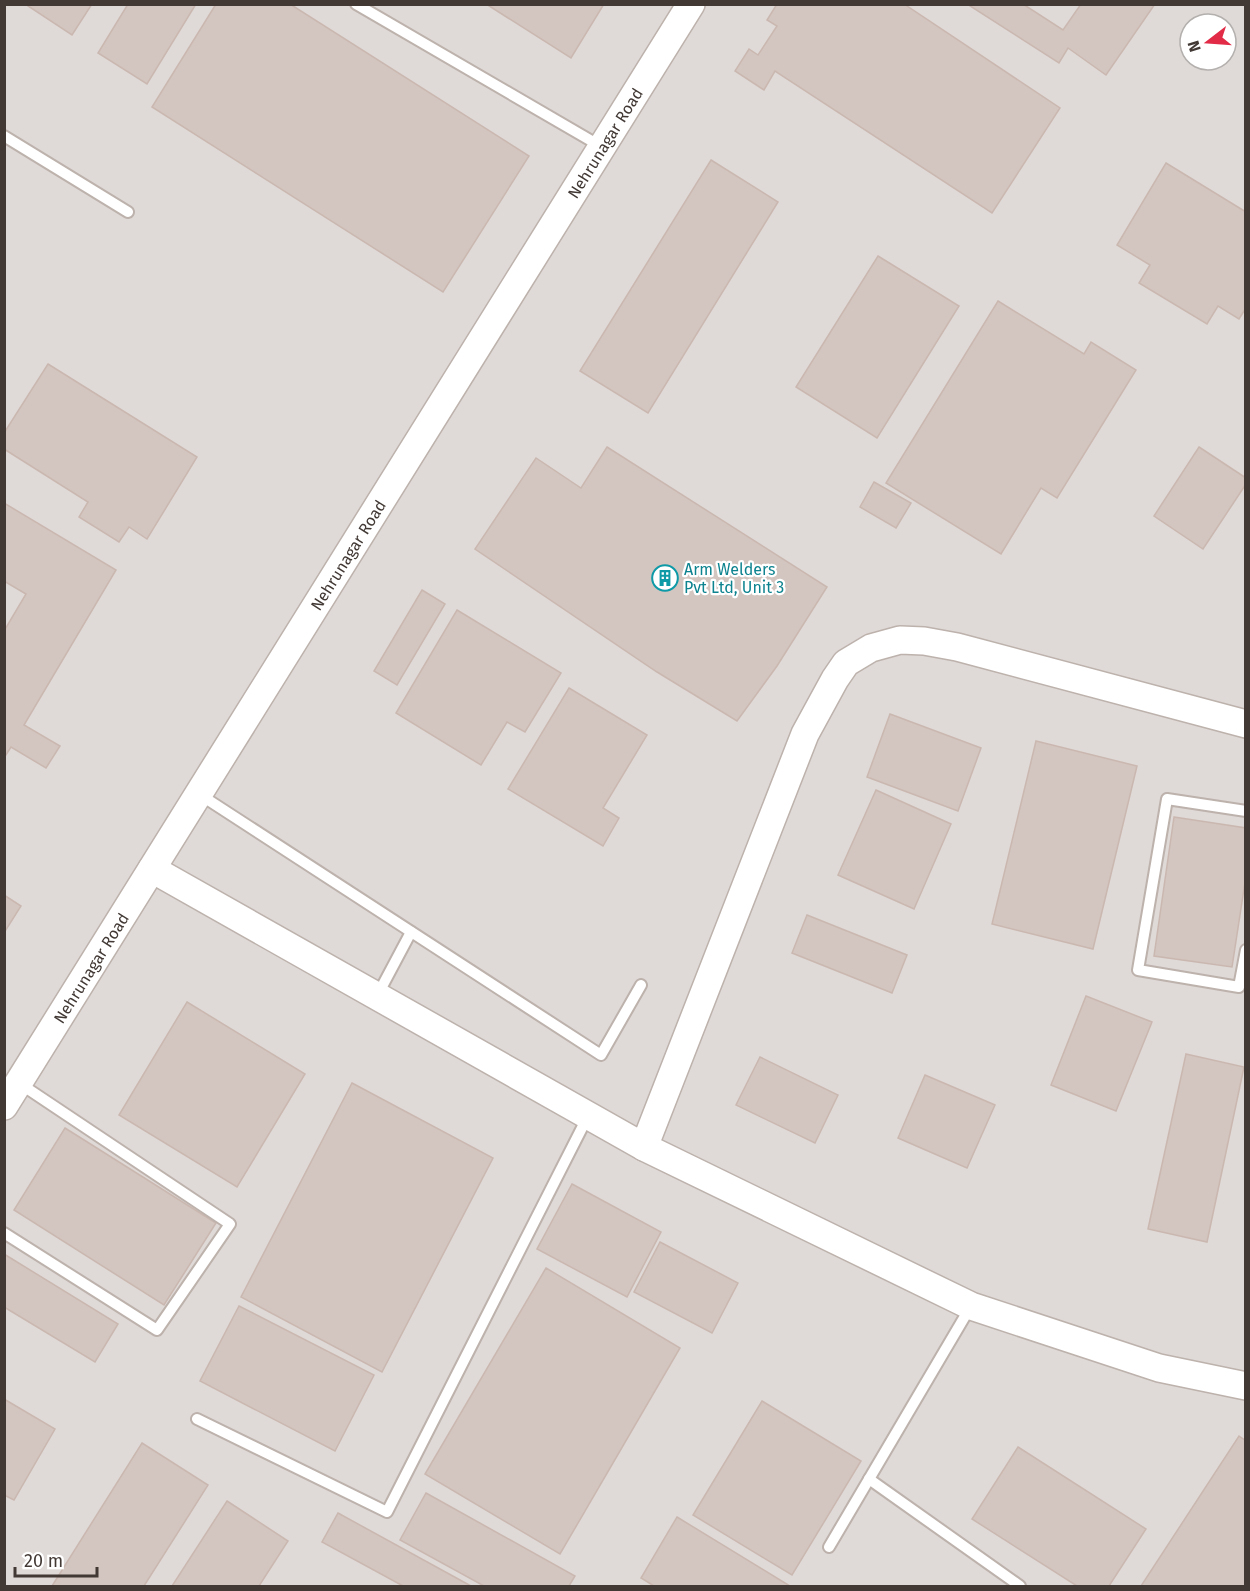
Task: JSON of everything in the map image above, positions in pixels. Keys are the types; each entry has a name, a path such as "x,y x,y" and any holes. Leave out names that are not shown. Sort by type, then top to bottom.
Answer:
{"street":[{"name":"Nehrunagar Road","path":"4,1106 691,4"},
{"path":"644,1147 805,734 846,663 871,648 900,640 924,641 957,647 1245,724"},
{"path":"152,869 644,1147 971,1306 1158,1368 1245,1386"}],"lane":[{"path":"356,4 603,147"},
{"path":"4,136 128,212"},
{"path":"199,794 602,1054 641,985"},
{"path":"1245,811 1167,799 1138,970 1239,987 1245,950"},
{"path":"377,996 411,932"},
{"path":"4,1233 158,1330 230,1224 19,1083"},
{"path":"197,1419 387,1512 588,1116"},
{"path":"829,1547 971,1306"},
{"path":"869,1479 1020,1587"}],"shaded area":[{"path":"5,5 1245,5 1245,1586 5,1586"}],"building":[{"path":"25,4 92,4 72,35"},
{"path":"128,4 196,4 147,84 98,53"},
{"path":"216,4 290,4 529,156 443,292 152,107"},
{"path":"486,4 604,4 571,58"},
{"path":"777,4 904,4 1060,108 992,213 775,71 764,90 735,71 749,49 758,55 777,26 767,20"},
{"path":"967,4 1023,4 1063,30 1081,4 1155,4 1106,75 1068,48 1059,63"},
{"path":"711,160 778,202 648,413 580,371"},
{"path":"1166,163 1246,212 1246,308 1239,319 1218,306 1207,324 1139,283 1150,265 1117,245"},
{"path":"878,256 959,306 877,438 796,387"},
{"path":"998,301 1084,354 1091,342 1136,370 1057,498 1041,488 1001,554 886,483"},
{"path":"48,364 197,457 147,539 129,527 119,542 79,517 88,502 4,449 4,433"},
{"name":"Arm Welders Pvt Ltd, Unit 3","path":"607,447 827,587 777,666 737,721 657,672 475,549 536,458 581,488"},
{"path":"1199,447 1246,478 1246,484 1203,549 1154,516"},
{"path":"874,482 911,503 896,528 860,507"},
{"path":"4,503 116,570 24,725 60,746 46,768 11,747 4,758 4,631 26,594 4,581"},
{"path":"422,590 445,604 397,685 374,671"},
{"path":"457,610 561,673 525,732 507,722 481,765 396,713"},
{"path":"569,688 647,735 603,808 619,818 603,846 508,789"},
{"path":"890,714 981,748 958,811 867,777"},
{"path":"1036,741 1137,766 1093,949 992,924"},
{"path":"876,790 951,824 914,909 838,875"},
{"path":"1174,817 1246,828 1246,876 1232,967 1154,956"},
{"path":"4,895 21,906 4,933"},
{"path":"807,915 907,955 892,993 792,953"},
{"path":"1086,996 1152,1022 1116,1111 1051,1085"},
{"path":"187,1002 305,1074 237,1187 119,1115"},
{"path":"1186,1054 1244,1067 1207,1242 1148,1229"},
{"path":"760,1057 838,1095 815,1143 736,1105"},
{"path":"925,1075 995,1105 967,1168 898,1138"},
{"path":"352,1083 493,1158 382,1372 241,1297"},
{"path":"65,1128 216,1223 164,1305 14,1210"},
{"path":"572,1184 661,1232 627,1297 537,1249"},
{"path":"660,1242 738,1283 712,1333 634,1292"},
{"path":"4,1254 118,1324 95,1362 4,1307"},
{"path":"546,1268 680,1348 560,1554 425,1474"},
{"path":"239,1306 374,1375 335,1451 200,1381"},
{"path":"4,1399 55,1429 14,1500 4,1495"},
{"path":"762,1401 861,1461 792,1575 693,1515"},
{"path":"1239,1436 1246,1441 1246,1586 1141,1586"},
{"path":"142,1443 208,1485 144,1586 52,1586"},
{"path":"1018,1447 1146,1529 1109,1586 1077,1586 972,1519"},
{"path":"426,1493 575,1576 569,1586 484,1586 400,1540"},
{"path":"227,1501 288,1541 259,1586 172,1586"},
{"path":"338,1513 471,1586 403,1586 322,1542"},
{"path":"677,1517 790,1586 654,1586 641,1578"}],"place":[{"name":"Arm Welders Pvt Ltd, Unit 3","path":"665,578"}]}
